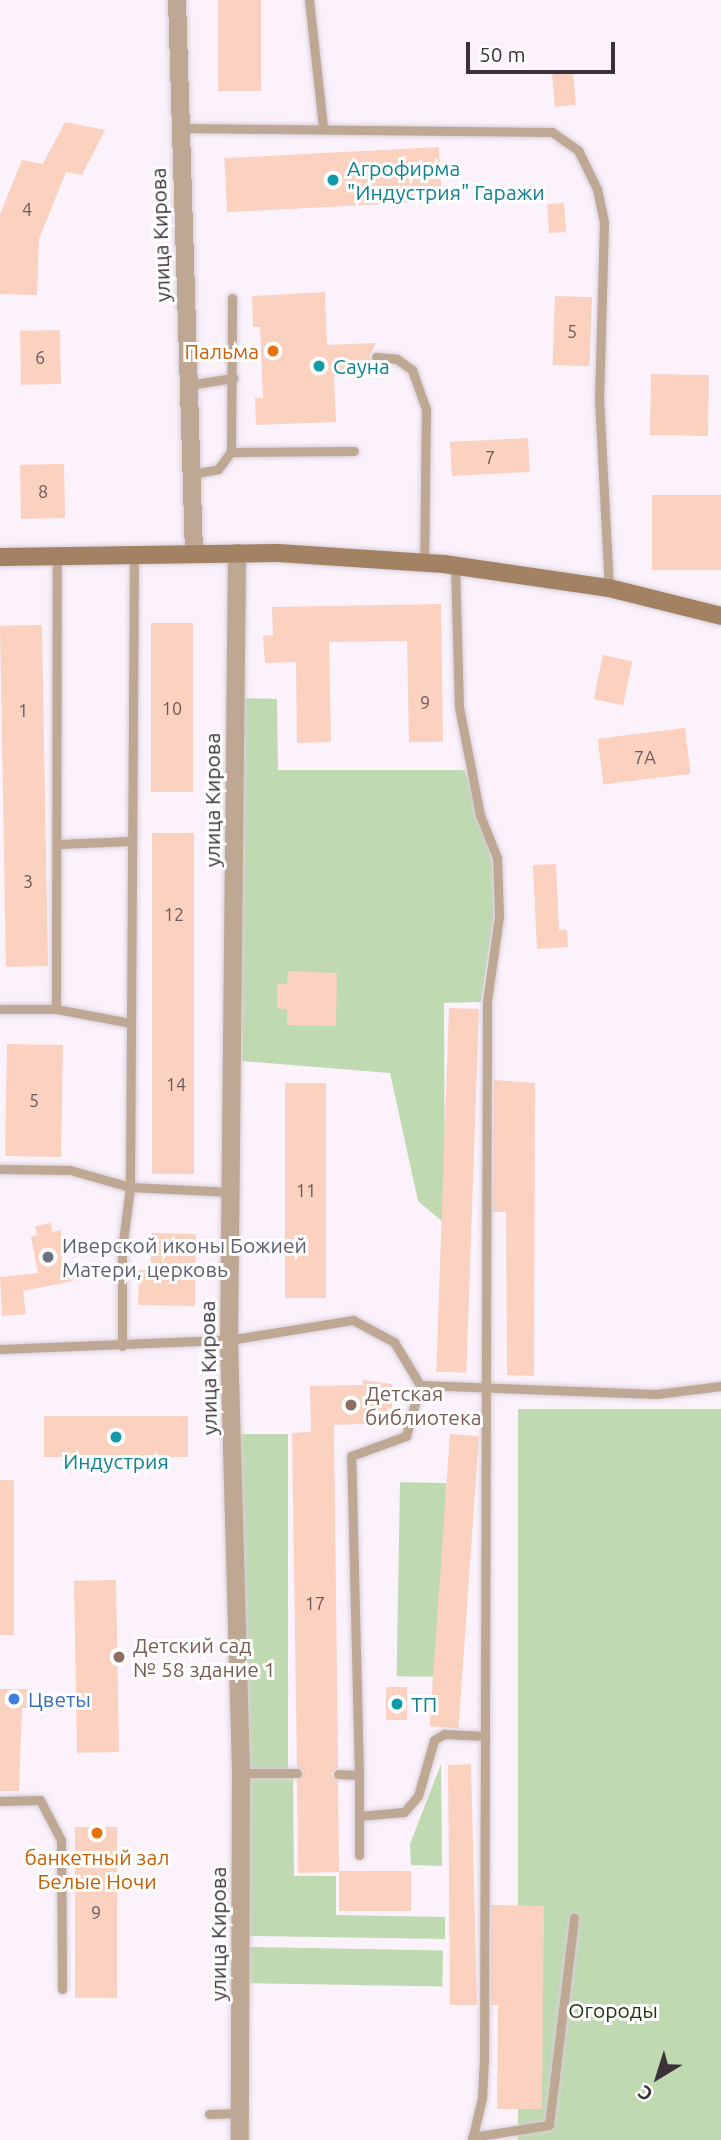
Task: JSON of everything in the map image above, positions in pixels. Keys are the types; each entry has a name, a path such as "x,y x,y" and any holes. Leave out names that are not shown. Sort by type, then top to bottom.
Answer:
{"street":[{"name":"улица Кирова","path":"177,0 194,553"},
{"path":"0,557 57,553 237,553 424,562 608,589 721,616"},
{"name":"улица Кирова","path":"237,553 229,1340 241,1773 240,2140"}],"lane":[{"path":"309,0 323,126"},
{"path":"179,128 323,126 552,132 578,150 597,189 604,222 599,398 608,589"},
{"path":"191,474 218,469 231,452 232,298"},
{"path":"376,357 397,359 412,370 426,409 424,562"},
{"path":"188,385 233,377"},
{"path":"231,452 354,451"},
{"path":"56,1009 57,553"},
{"path":"122,1346 122,1249 130,1187 134,553"},
{"path":"455,565 459,706 480,815 497,858 499,916 487,1001 484,2059 482,2098 472,2139 549,2125 574,1918"},
{"path":"58,844 131,841"},
{"path":"0,1009 56,1009 131,1023"},
{"path":"0,1169 71,1170 130,1187 231,1192"},
{"path":"0,1349 229,1340 353,1320 394,1342 420,1385 406,1436 351,1456 359,1855"},
{"path":"420,1385 656,1394 721,1386"},
{"path":"359,1815 404,1812 418,1796 435,1740 444,1734 485,1736"},
{"path":"241,1773 297,1773"},
{"path":"338,1774 359,1774"},
{"path":"0,1801 40,1800 61,1840 62,1990"},
{"path":"209,2114 240,2113"}],"green space":[{"path":"240,698 277,699 278,770 465,770 492,861 494,915 481,1002 444,1003 445,1224 418,1201 390,1073 242,1061"},
{"name":"Огороды","path":"518,1409 721,1409 721,2140 518,2140"},
{"path":"238,1434 288,1434 288,1769 238,1769"},
{"path":"400,1482 446,1483 443,1677 397,1676"},
{"path":"441,1764 442,1866 411,1865 410,1844"},
{"path":"246,1776 293,1778 294,1876 336,1876 336,1915 445,1917 445,1939 246,1936"},
{"path":"247,1947 443,1950 442,1986 246,1983"}],"building":[{"path":"218,0 261,0 261,91 218,91"},
{"name":"Агрофирма \"Индустрия\" Гаражи","path":"573,72 576,105 555,107 552,74"},
{"path":"65,122 105,130 82,175 66,172 39,239 37,295 0,294 0,215 22,160 43,164"},
{"name":"Агрофирма \"Индустрия\" Гаражи","path":"439,147 442,201 227,212 224,158"},
{"name":"Агрофирма \"Индустрия\" Гаражи","path":"564,203 566,232 549,233 547,204"},
{"name":"Сауна","path":"325,292 327,345 376,343 369,357 376,364 377,375 334,376 336,422 256,425 255,398 263,398 260,327 253,327 252,296"},
{"path":"555,296 592,297 590,366 553,365"},
{"path":"60,330 61,384 21,385 20,331"},
{"path":"651,374 709,375 708,436 650,435"},
{"path":"528,438 530,472 452,476 450,442"},
{"path":"64,464 65,518 21,519 20,465"},
{"path":"652,495 721,495 721,570 652,570"},
{"path":"441,604 443,742 409,742 407,641 329,642 331,742 297,743 296,662 265,663 263,636 273,635 272,607"},
{"path":"151,623 193,623 193,792 151,792"},
{"path":"42,625 48,966 6,967 0,626"},
{"path":"603,655 632,661 623,705 594,699"},
{"path":"685,728 691,774 603,784 598,739"},
{"path":"152,833 194,833 194,1174 152,1174"},
{"path":"556,864 559,930 567,930 568,947 537,949 533,865"},
{"path":"288,971 337,973 336,1026 287,1025 287,1009 277,1008 277,984 287,984"},
{"path":"449,1008 479,1009 466,1373 436,1372"},
{"path":"7,1044 63,1045 61,1157 5,1156"},
{"path":"494,1080 535,1083 534,1376 507,1375 506,1212 493,1212"},
{"path":"285,1083 326,1083 326,1298 285,1298"},
{"path":"51,1223 52,1232 61,1230 63,1270 71,1269 73,1281 23,1291 26,1314 2,1316 0,1277 38,1273 31,1237 37,1235 35,1226"},
{"path":"151,1233 196,1234 195,1306 138,1305 139,1270 151,1270"},
{"path":"363,1380 392,1384 392,1423 334,1425 338,1767 331,1774 338,1781 339,1872 298,1873 297,1780 304,1772 297,1766 292,1433 311,1432 310,1386 363,1385"},
{"name":"Индустрия","path":"44,1416 188,1416 188,1457 44,1457"},
{"path":"450,1434 479,1436 458,1728 430,1726"},
{"path":"0,1480 14,1480 14,1635 0,1635"},
{"path":"116,1580 119,1752 77,1753 74,1581"},
{"name":"ТП","path":"386,1687 407,1687 407,1720 386,1720"},
{"path":"0,1689 28,1689 29,1708 22,1708 19,1791 0,1791"},
{"path":"471,1764 477,2005 450,2005 448,1765"},
{"path":"75,1827 117,1827 117,1998 75,1998"},
{"path":"339,1871 411,1871 411,1911 339,1911"},
{"path":"491,1905 544,1906 542,2109 497,2109 498,2005 491,2005"}],"place":[{"name":"Агрофирма \"Индустрия\" Гаражи","path":"333,180"},
{"name":"Пальма","path":"273,351"},
{"name":"Сауна","path":"319,366"},
{"name":"Иверской иконы Божией Матери, церковь","path":"48,1257"},
{"name":"Детская библиотека","path":"351,1405"},
{"name":"Индустрия","path":"116,1437"},
{"name":"Детский сад № 58 здание 1","path":"119,1657"},
{"name":"Цветы","path":"14,1699"},
{"name":"ТП","path":"397,1704"},
{"name":"банкетный зал Белые Ночи","path":"97,1833"}]}
